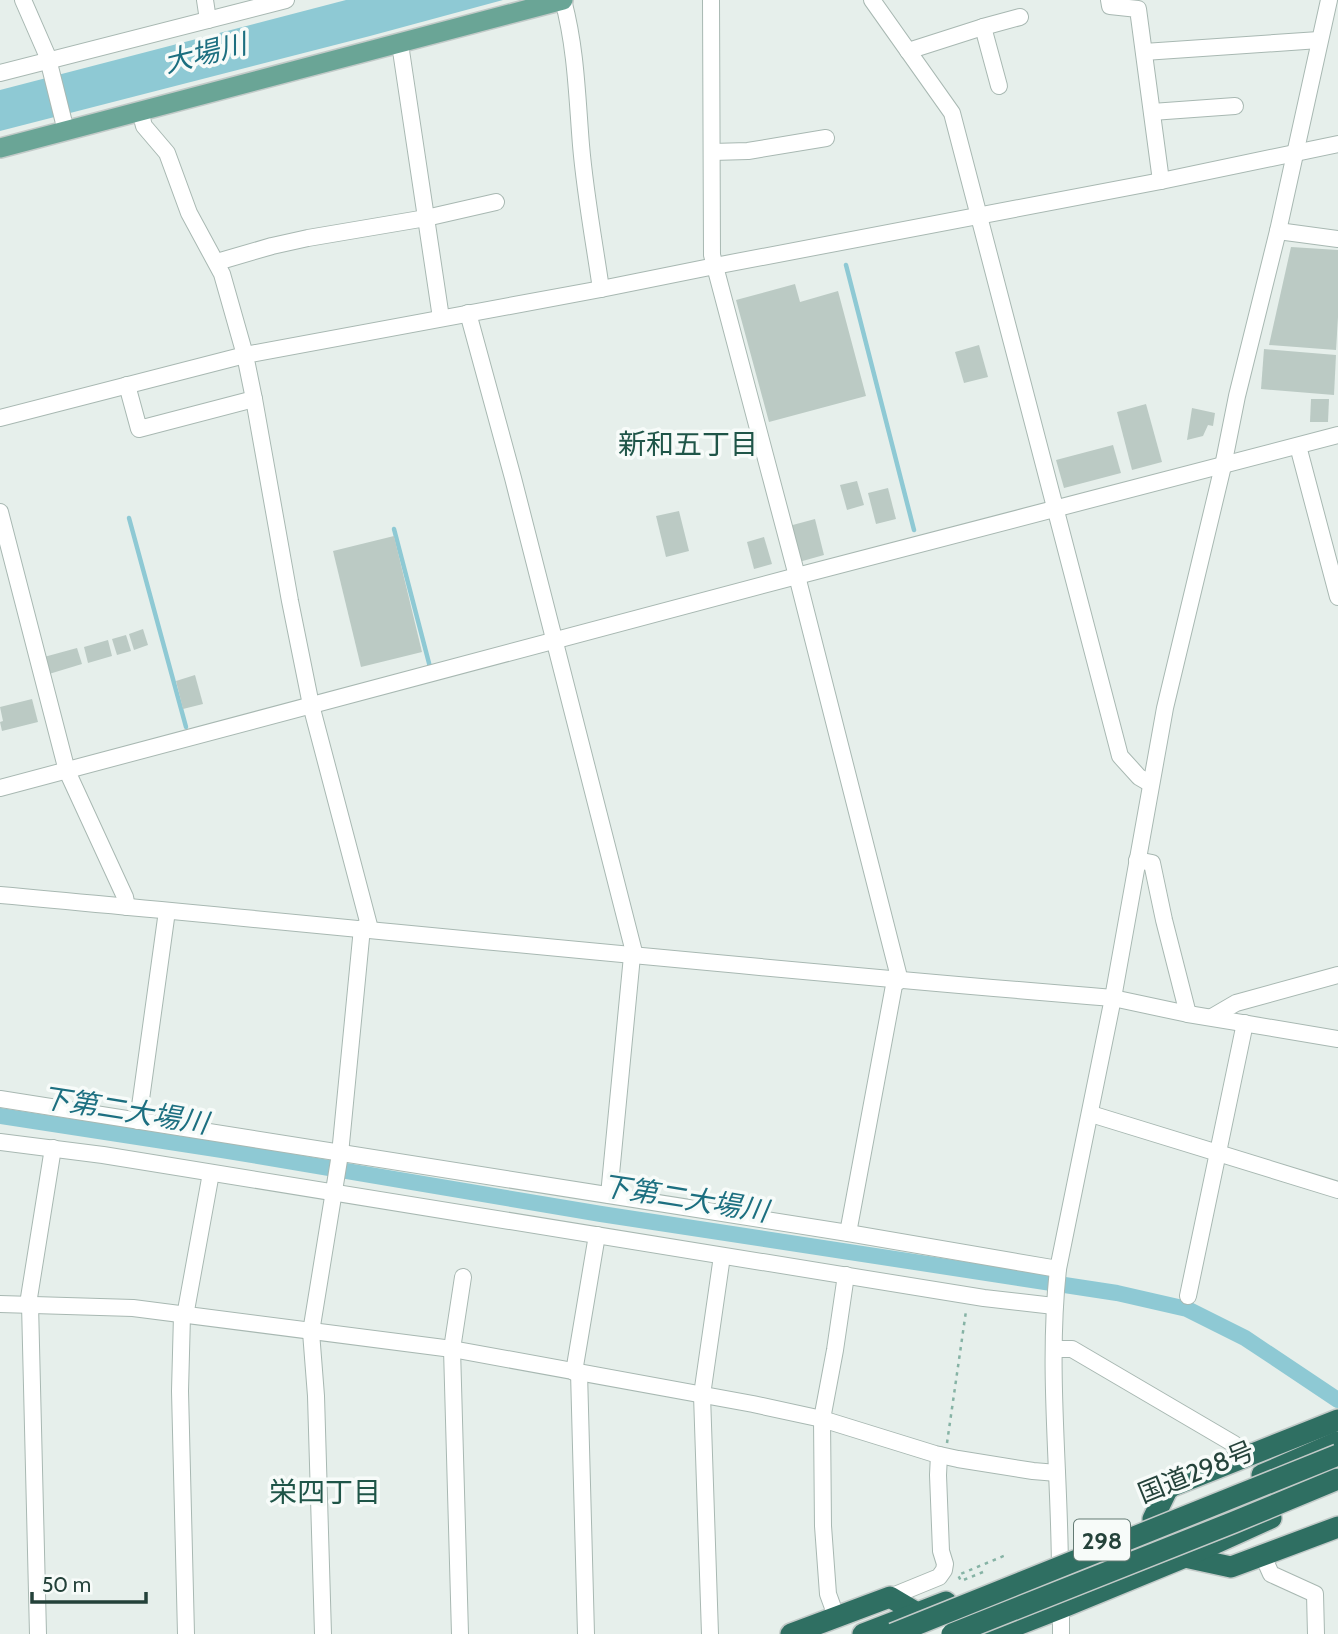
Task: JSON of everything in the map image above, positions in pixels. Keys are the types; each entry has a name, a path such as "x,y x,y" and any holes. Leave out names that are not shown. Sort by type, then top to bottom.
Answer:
{"highway":[{"path":"1153,1519 1167,1490 1172,1486 1240,1458 1334,1429"},
{"name":"国道298号","path":"863,1634 1212,1497 1334,1429"},
{"path":"893,1634 1338,1455"},
{"path":"952,1634 1338,1479"},
{"name":"298","path":"994,1634 1185,1557 1338,1490"},
{"path":"1185,1557 1231,1567 1338,1527"},
{"path":"791,1634 890,1597 918,1613"}],"main road":[{"path":"0,148 64,124 141,111 563,0"}],"street":[{"path":"23,0 49,63 64,124"},
{"path":"205,0 208,20"},
{"path":"0,73 49,63 286,0"},
{"path":"563,0 570,24 576,65 582,157 601,289"},
{"path":"710,0 712,255 797,576 897,980 848,1233"},
{"path":"872,0 952,113 1120,756 1139,777 1151,785"},
{"path":"1110,0 1110,6 1138,9 1161,181"},
{"path":"1061,1634 1054,1349 1054,1306 1058,1269 1091,1114 1165,708 1278,231 1329,0"},
{"path":"908,51 1020,17"},
{"path":"984,27 999,86"},
{"path":"1144,52 1319,40"},
{"path":"400,44 441,318"},
{"path":"1152,112 1235,106"},
{"path":"141,111 144,126 167,153 190,213 217,261 245,355 290,601 366,929 340,1154 311,1332 317,1410 323,1634"},
{"path":"712,152 748,151 826,138"},
{"path":"0,418 245,355 1161,181 1338,144"},
{"path":"217,261 296,240 426,218 496,202"},
{"path":"1278,231 1338,239"},
{"path":"468,313 513,478 633,956 609,1195"},
{"path":"127,385 139,429 254,399"},
{"path":"0,788 1338,435"},
{"path":"1298,446 1338,597"},
{"path":"0,512 67,771 125,897 127,907"},
{"path":"1138,860 1152,863 1188,1014"},
{"path":"0,895 633,956 1113,998 1188,1014 1338,1039"},
{"path":"138,1121 167,911"},
{"path":"1212,1017 1236,1003 1338,975"},
{"path":"1188,1296 1245,1023"},
{"path":"0,1099 848,1233 1058,1269"},
{"path":"1091,1114 1338,1190"},
{"path":"0,1142 103,1155 722,1256 1054,1306"},
{"path":"38,1634 29,1304 53,1149"},
{"path":"186,1634 180,1391 184,1316 211,1173"},
{"path":"586,1634 577,1372 597,1235"},
{"path":"710,1634 702,1395 722,1256"},
{"path":"836,1616 828,1594 823,1526 822,1419 846,1275"},
{"path":"460,1634 452,1349 463,1277"},
{"path":"0,1304 133,1308 452,1349 822,1419 942,1456 1057,1473"},
{"path":"1054,1349 1072,1349 1234,1444 1240,1458"},
{"path":"890,1597 939,1577 944,1570 938,1475 942,1456"},
{"path":"1263,1556 1271,1574 1315,1594 1316,1634"}],"path":[{"path":"942,1456 969,1295"},
{"path":"983,1572 961,1581 958,1574 1006,1555"}],"water":[{"name":"大場川","path":"346,0 503,0 0,131 0,90"}],"building":[{"path":"1291,247 1338,250 1336,350 1269,345"},
{"path":"795,284 800,302 838,291 866,396 769,422 736,300"},
{"path":"979,345 988,377 964,383 955,352"},
{"path":"1264,349 1336,355 1334,395 1261,389"},
{"path":"1311,399 1329,399 1328,422 1310,422"},
{"path":"1146,404 1162,462 1132,470 1117,412"},
{"path":"1192,408 1215,413 1213,426 1208,425 1203,436 1187,440"},
{"path":"1113,445 1121,473 1064,488 1056,460"},
{"path":"857,481 864,505 847,510 840,485"},
{"path":"888,488 896,519 876,524 868,493"},
{"path":"679,511 689,551 666,557 656,516"},
{"path":"815,519 824,555 799,562 789,526"},
{"path":"394,536 422,652 361,667 333,551"},
{"path":"764,537 772,564 754,569 747,542"},
{"path":"143,629 148,645 134,650 129,634"},
{"path":"126,635 131,651 117,655 112,639"},
{"path":"108,640 112,656 88,663 84,647"},
{"path":"77,648 82,664 49,674 44,657"},
{"path":"195,675 203,704 183,709 176,681"},
{"path":"32,699 38,722 2,731 0,707"}],"waterway":[{"path":"846,265 914,530"},
{"path":"129,518 186,727"},
{"path":"394,529 430,667"},
{"name":"下第二大場川","path":"0,1116 222,1150 601,1214 1117,1293 1187,1309 1245,1338 1338,1400"}],"district":[{"name":"新和五丁目","path":"688,444"},
{"name":"栄四丁目","path":"325,1492"}]}
